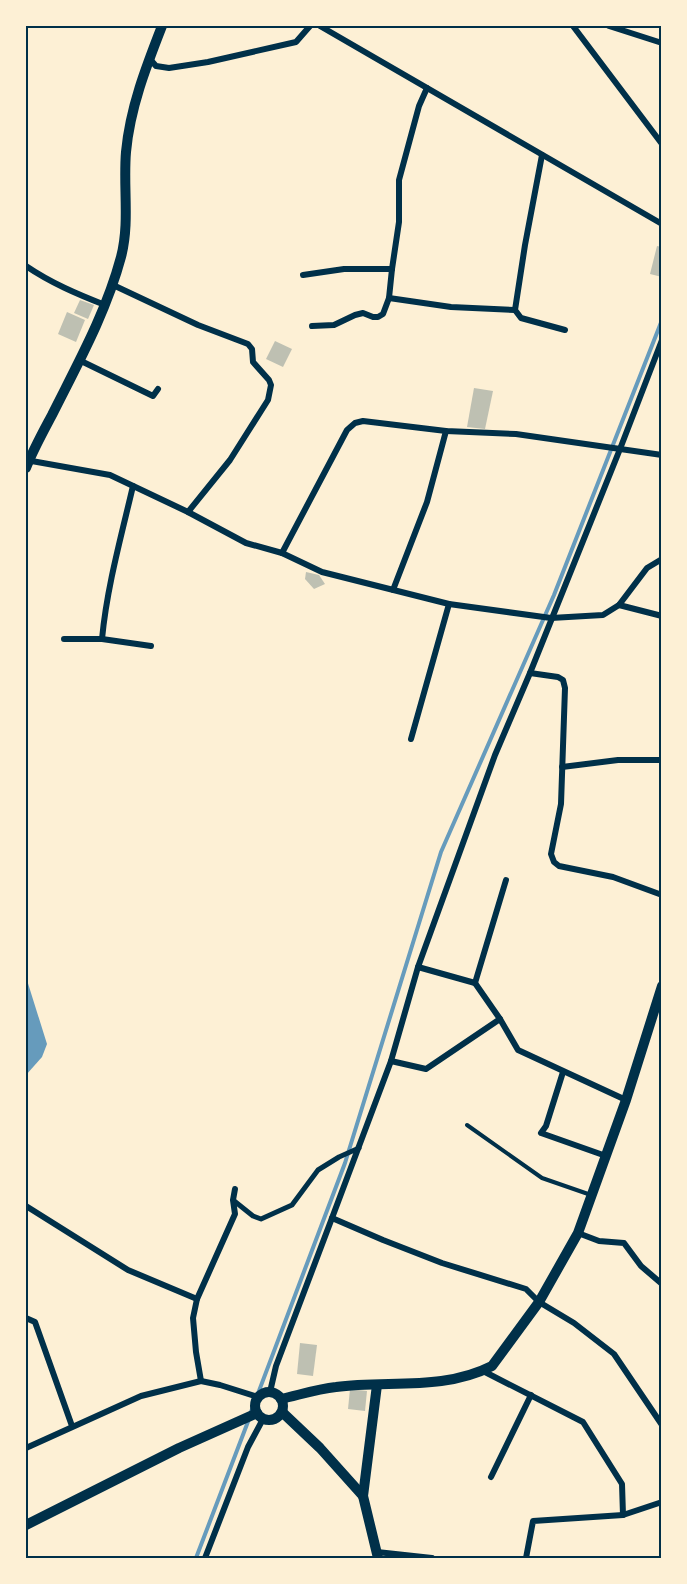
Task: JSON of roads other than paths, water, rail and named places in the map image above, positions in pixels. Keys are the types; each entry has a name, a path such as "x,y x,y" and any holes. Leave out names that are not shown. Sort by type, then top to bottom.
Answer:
{"main road":[{"path":"26,463 79,360 113,285 122,253 126,226 126,153 132,117 143,74 162,26"},
{"path":"281,1399 336,1387 440,1381 482,1371 492,1366 539,1302 578,1233 626,1100 662,986"},
{"path":"377,1384 363,1496 378,1555"},
{"path":"26,1525 179,1448 260,1416 272,1420 282,1412 281,1399 270,1392 258,1397 255,1405 260,1416"},
{"path":"282,1412 320,1448 363,1496"}],"street":[{"path":"149,58 156,66 169,68 208,62 296,42 310,26"},
{"path":"320,26 662,224"},
{"path":"573,26 662,144"},
{"path":"609,26 662,43"},
{"path":"312,326 334,325 363,313 378,317 383,314 389,298 399,222 399,180 419,106 427,88"},
{"path":"542,155 515,310 521,318 565,330"},
{"path":"26,266 46,280 105,305"},
{"path":"303,275 344,268 392,269"},
{"path":"113,285 198,325 248,344 252,349 253,362 272,385 268,400 230,460 188,512"},
{"path":"389,298 451,307 515,310"},
{"path":"270,1392 276,1366 359,1148 390,1061 418,967 495,755 530,673 662,340"},
{"path":"79,360 153,396 158,389"},
{"path":"282,553 348,430 355,423 363,421 446,431 516,434 662,455"},
{"path":"393,590 427,502 446,431"},
{"path":"26,463 110,475 246,543 282,553 322,572 449,604 551,618 603,615 619,605 647,568 662,559"},
{"path":"102,639 113,572 133,486"},
{"path":"411,739 449,604"},
{"path":"619,605 662,616"},
{"path":"64,639 102,639 151,646"},
{"path":"530,673 558,677 563,680 565,688 561,804 551,854 554,862 559,866 613,877 662,896"},
{"path":"562,767 618,760 662,760"},
{"path":"475,983 506,880"},
{"path":"418,967 475,983 518,1050 626,1100"},
{"path":"390,1061 426,1069 500,1019"},
{"path":"563,1072 546,1126 541,1133 606,1156"},
{"path":"233,1200 253,1216 261,1219 276,1213 292,1205 318,1170 359,1148"},
{"path":"201,1382 193,1318 197,1299 235,1214 233,1200 235,1189"},
{"path":"26,1206 128,1270 197,1299"},
{"path":"332,1218 442,1263 526,1289 539,1302 574,1323 614,1354 662,1425"},
{"path":"578,1233 599,1241 624,1244 640,1266 662,1284"},
{"path":"26,1318 35,1322 72,1426"},
{"path":"482,1371 583,1422 622,1484 623,1515"},
{"path":"26,1448 141,1396 201,1382 220,1385 258,1397"},
{"path":"490,1477 531,1395"},
{"path":"206,1558 260,1416"},
{"path":"526,1558 533,1521 623,1515 662,1502"},
{"path":"378,1555 432,1558"}],"lane":[{"path":"467,1125 542,1178 591,1195"}],"water":[{"path":"26,977 47,1044 42,1057 26,1075"}],"waterway":[{"path":"251,1412 345,1163 441,852 554,595 662,320"},
{"path":"196,1558 249,1419"}]}
